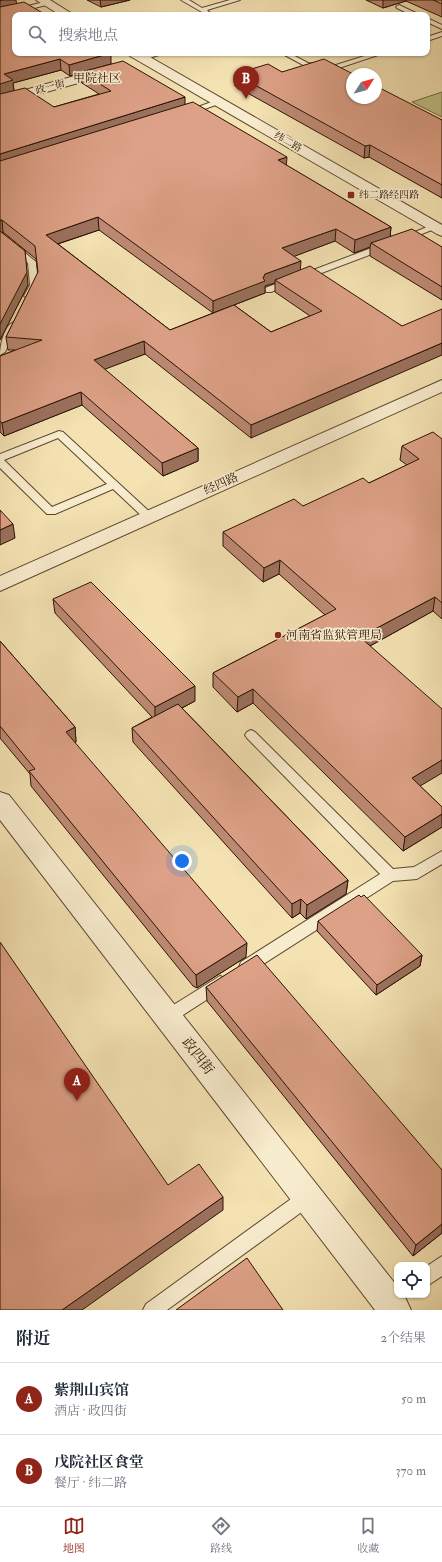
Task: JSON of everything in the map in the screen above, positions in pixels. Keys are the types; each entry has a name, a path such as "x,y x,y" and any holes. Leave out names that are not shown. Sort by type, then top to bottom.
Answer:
{"street":[{"path":"45,2 63,12"},
{"name":"政一街","path":"0,101 135,60"},
{"name":"纬二路","path":"135,60 220,102 438,229"},
{"name":"经四路","path":"0,584 442,384"},
{"name":"政四街","path":"0,802 308,1197 397,1304"}],"lane":[{"path":"184,0 205,12"},
{"path":"201,10 237,0"},
{"path":"0,15 45,2"},
{"path":"398,7 409,12"},
{"path":"430,21 442,27"},
{"path":"430,38 442,34"},
{"path":"135,60 150,56"},
{"path":"289,56 307,65 336,67 371,56"},
{"path":"182,114 220,102"},
{"path":"268,290 395,242 438,229"},
{"path":"0,236 32,262 34,285 24,305"},
{"path":"0,352 17,318"},
{"path":"0,458 59,434 149,517"},
{"path":"0,462 51,512 114,485"},
{"path":"251,734 390,875"},
{"path":"167,1017 390,875 417,873 442,857"},
{"path":"152,1310 308,1197"},
{"path":"430,1275 442,1265"}],"shaded area":[{"path":"442,92 442,117 412,102"}],"building":[{"path":"433,0 442,0 442,4"},
{"path":"24,2 41,12 12,12 12,56 100,56 69,65 60,59 4,74 13,80 0,84 0,7"},
{"path":"324,59 346,70 346,104 382,104 382,89 442,120 442,185 370,145 365,146 235,74 268,64 282,72"},
{"path":"123,61 185,97 0,154 0,94 25,88 54,107 111,91 81,72"},
{"path":"193,102 287,157 278,160 391,227 355,240 336,229 282,248 301,261 265,274 263,278 265,281 213,301 98,217 46,235 170,330 234,305 271,332 322,311 275,280 310,266 402,326 442,309 442,343 251,425 144,341 94,360 198,448 162,463 81,392 2,423 0,421 0,356 42,340 6,337 38,272 35,246 0,220 0,161"},
{"path":"412,229 442,247 442,287 371,243"},
{"path":"0,231 25,251 27,272 0,324"},
{"path":"433,432 442,439 442,603 435,597 360,637 442,709 442,760 412,778 442,807 442,814 405,837 253,689 238,697 213,673 336,609 280,560 264,568 223,532 294,499 303,506 363,478 369,483 419,459 402,446"},
{"path":"0,510 13,524 0,530"},
{"path":"91,582 195,686 155,707 53,599"},
{"path":"0,641 75,727 66,732 247,943 196,975 193,972 29,771 35,769 0,726"},
{"path":"178,704 348,880 307,905 301,899 292,904 132,728"},
{"path":"359,895 361,897 364,895 422,955 377,985 318,921"},
{"path":"0,942 168,1185 199,1164 223,1197 62,1310 0,1310"},
{"path":"257,955 442,1170 442,1224 416,1245 206,987"},
{"path":"247,1258 283,1310 176,1310"}],"place":[{"name":"戊院社区食堂","path":"246,99"},
{"name":"纬二路经四路","path":"351,195"},
{"name":"河南省监狱管理局","path":"278,635"},
{"name":"紫荆山宾馆","path":"77,1101"}],"district":[{"name":"甲院社区","path":"97,78"}]}
